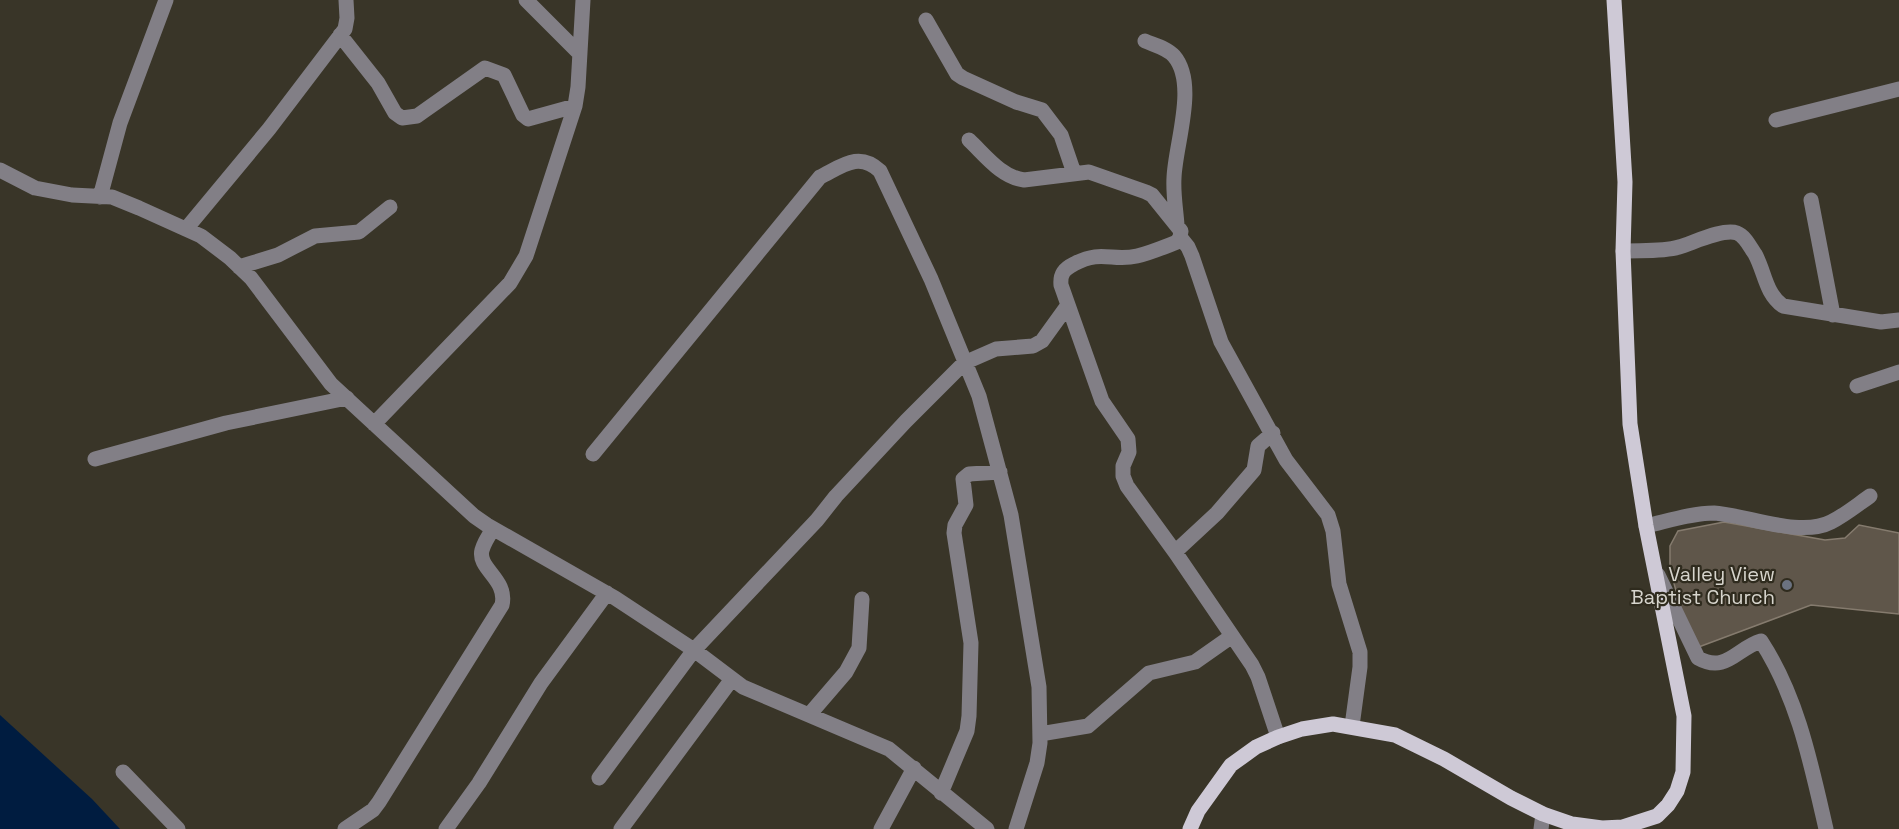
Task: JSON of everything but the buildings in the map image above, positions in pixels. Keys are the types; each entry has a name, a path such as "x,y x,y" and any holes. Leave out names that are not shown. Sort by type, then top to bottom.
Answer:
{"main road":[{"path":"1190,829 1198,811 1231,765 1256,747 1278,737 1302,729 1333,724 1395,735 1444,759 1511,798 1542,821 1602,828 1623,827 1658,816 1677,791 1683,772 1684,716 1646,526 1630,424 1623,251 1625,182 1614,0"}],"street":[{"path":"100,197 120,123 166,0"},
{"path":"186,229 269,129 345,29 347,18 345,0"},
{"path":"526,0 580,54"},
{"path":"374,424 510,283 526,256 575,106 583,0"},
{"path":"926,20 957,74 1047,114 1065,143 1074,173"},
{"path":"340,35 378,83 395,113 402,118 417,116 485,68 493,69 504,75 528,119 575,106"},
{"path":"1145,41 1172,54 1184,77 1184,103 1174,177 1179,231 1177,242 1136,256 1092,255 1067,267 1060,278 1061,285 1102,401 1128,439 1129,452 1123,466 1123,476 1127,486 1175,552 1258,677 1278,737"},
{"path":"1776,120 1899,88"},
{"path":"969,140 1006,174 1016,179 1024,180 1074,173 1099,174 1146,192 1152,195 1179,231 1192,256 1221,342 1291,468 1328,515 1333,531 1339,584 1360,652 1352,726"},
{"path":"593,453 820,177 858,160 871,162 880,171 931,279 979,396 1011,514 1039,687 1040,734 1037,764 1016,829"},
{"path":"0,170 35,188 72,195 112,197 201,236 251,278 331,384 474,516 607,593 694,650 743,687 889,749 987,829"},
{"path":"1811,200 1833,315"},
{"path":"239,267 278,255 315,236 359,232 390,207"},
{"path":"1623,251 1676,248 1723,233 1736,233 1742,236 1755,255 1768,288 1775,300 1783,306 1881,322 1899,320"},
{"path":"599,778 694,650 817,520 906,421 964,363 996,349 1033,346 1042,341 1068,305"},
{"path":"1857,386 1899,372"},
{"path":"94,459 226,423 347,398"},
{"path":"1175,552 1218,513 1254,470 1258,446 1273,433"},
{"path":"941,793 967,731 969,716 971,643 954,533 955,525 966,505 963,479 969,474 1000,472"},
{"path":"1646,526 1714,513 1797,527 1815,526 1830,523 1870,496"},
{"path":"345,829 373,810 379,802 502,605 503,588 482,557 482,550 493,528"},
{"path":"1656,570 1698,658 1706,663 1718,665 1761,641 1785,685 1799,724 1826,829"},
{"path":"447,829 479,783 541,683 607,593"},
{"path":"809,715 846,672 859,648 862,599"},
{"path":"1040,734 1088,726 1149,673 1195,662 1232,636"},
{"path":"621,829 732,679"},
{"path":"882,829 914,768"},
{"path":"123,772 178,829"}],"water":[{"path":"0,715 92,799 120,829 0,829"}],"place":[{"name":"Valley View Baptist Church","path":"1787,585"}]}
